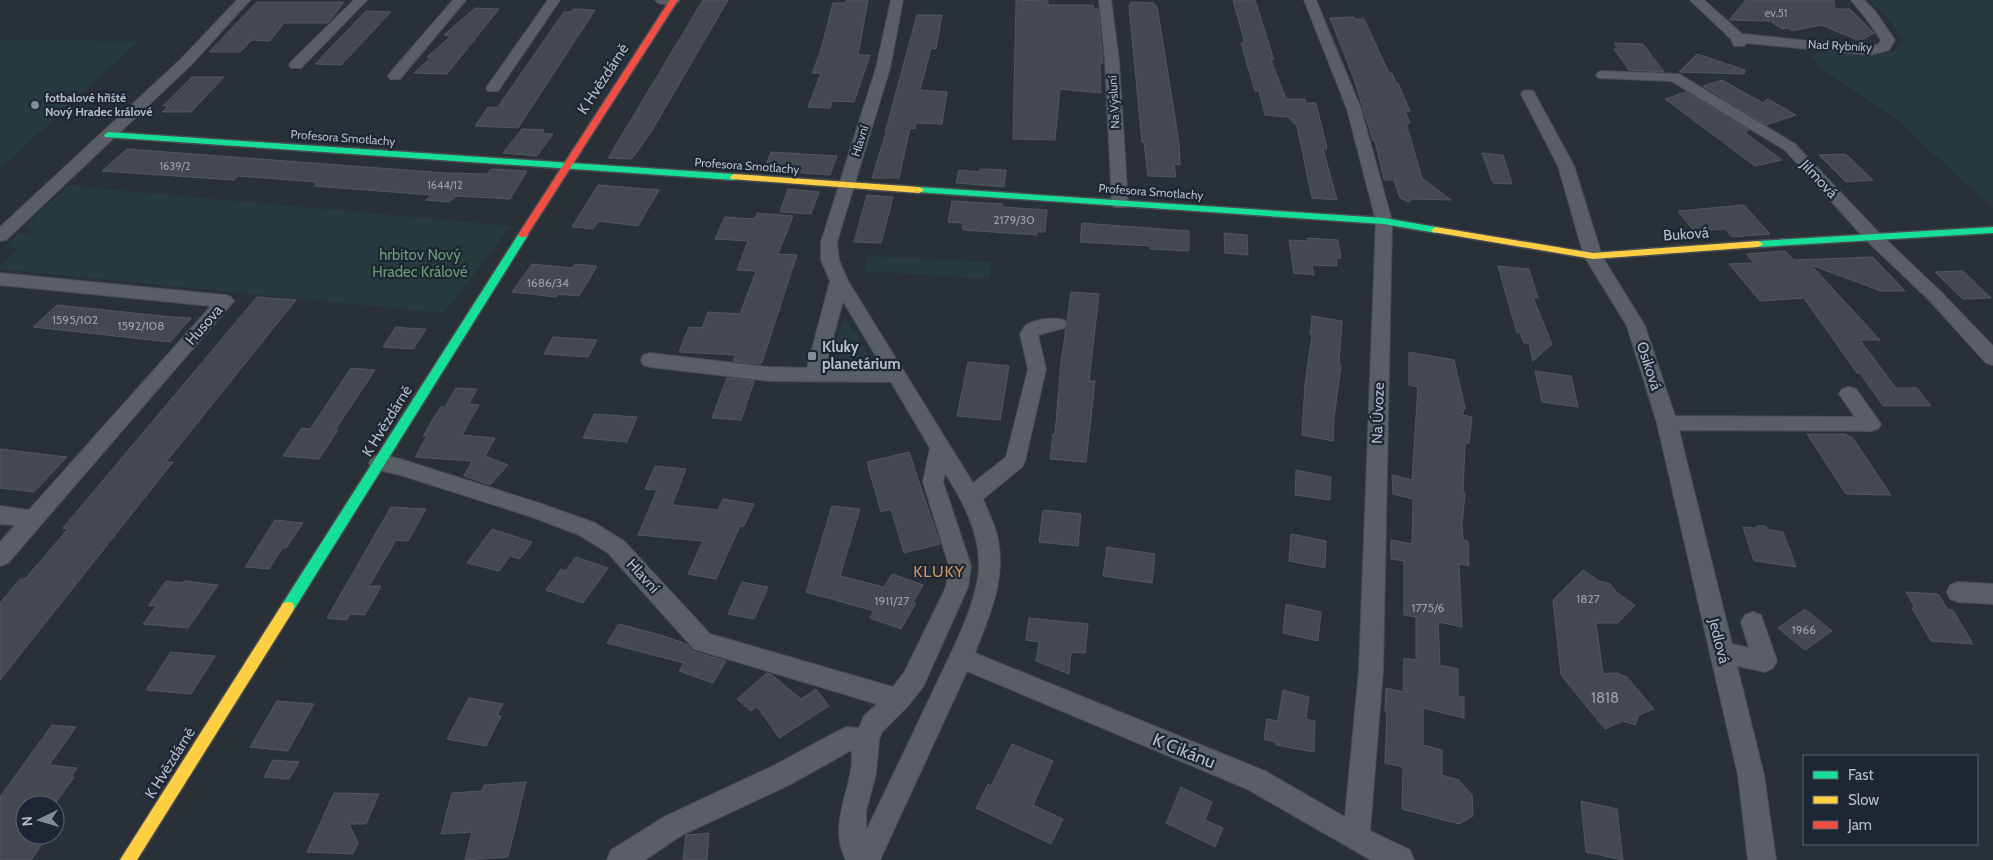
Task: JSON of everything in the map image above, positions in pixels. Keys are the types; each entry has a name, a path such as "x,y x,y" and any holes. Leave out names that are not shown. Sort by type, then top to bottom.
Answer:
{"street":[{"path":"0,236 186,62 244,0"},
{"path":"296,65 361,0"},
{"path":"395,76 460,0"},
{"path":"492,88 554,0"},
{"name":"K Hvězdárně","path":"661,0 674,0"},
{"name":"K Hvězdárně","path":"128,860 566,167 674,0"},
{"name":"Hlavní","path":"866,860 961,658 984,600 990,568 987,538 971,497 941,445 839,281 830,260 829,242 883,68 897,0"},
{"name":"Na Výsluní","path":"1105,0 1112,61 1120,204"},
{"name":"Na Úvoze","path":"1310,0 1354,109 1384,221 1371,670 1356,838"},
{"name":"Nad Rybníky","path":"1696,0 1738,41 1870,50 1884,47 1888,40 1870,14 1857,0"},
{"name":"Jilmová","path":"1603,75 1674,78 1790,147 1872,236 1935,296 1993,358"},
{"name":"Osiková","path":"1528,94 1566,166 1593,256 1636,326 1668,423"},
{"name":"Profesora Smotlachy","path":"108,135 1384,221"},
{"name":"Buková","path":"1384,221 1593,256 1872,236 1993,230"},
{"name":"Husova","path":"0,279 225,301 0,557"},
{"path":"814,375 839,281"},
{"path":"971,497 1015,461 1037,369 1029,334 1033,328 1058,324"},
{"path":"650,360 769,374 897,375"},
{"path":"1668,423 1870,424 1849,394"},
{"name":"Jedlová","path":"1668,423 1751,775 1762,860"},
{"path":"860,860 852,844 853,811 863,774 866,740 873,724 898,699 914,679 957,587 960,566 933,482 941,445"},
{"name":"Hlavní","path":"380,463 397,466 530,508 587,529 616,547 702,642 898,699"},
{"path":"0,515 33,519"},
{"path":"1958,592 1993,594"},
{"path":"1722,653 1765,661 1753,622"},
{"name":"K Cikánu","path":"961,658 1256,780 1356,838 1400,860"},
{"path":"621,860 673,826 782,775 847,739 866,740"}],"green space":[{"path":"1869,0 1993,0 1993,208 1901,122 1819,67 1812,56 1817,53 1865,54 1893,52 1903,40 1888,18"},
{"name":"fotbalové hřiště Nový Hradec králové","path":"0,40 139,41 0,169"},
{"name":"hrbitov Nový Hradec Králové","path":"68,185 511,226 444,313 0,269 0,266 19,248 4,247 18,234 27,234 31,229 23,229"},
{"path":"867,256 992,262 990,279 865,271"},
{"path":"845,317 870,357 864,364 846,366 837,363 841,360 837,350 837,338"}],"building":[{"path":"703,0 728,0 651,132 632,159 608,158"},
{"path":"846,0 868,0 858,55 870,55 854,102 832,101 830,108 808,107 821,73 812,73 820,53 833,3 845,3"},
{"path":"1016,0 1048,1 1048,5 1093,5 1094,9 1098,9 1103,63 1100,63 1101,93 1060,89 1055,140 1013,139"},
{"path":"1233,0 1255,0 1274,60 1271,60 1286,99 1305,99 1306,103 1316,103 1327,149 1323,149 1337,200 1312,198 1297,126 1288,117 1265,115 1259,91 1255,91 1241,43 1245,43"},
{"path":"1746,0 1834,0 1835,9 1850,9 1874,33 1860,41 1821,25 1792,31 1788,28 1782,29 1770,21 1729,20"},
{"path":"257,2 344,2 328,23 284,23 270,41 252,40 240,52 209,52"},
{"path":"1131,2 1154,3 1157,6 1179,143 1180,165 1174,164 1176,177 1148,176 1144,142 1142,142 1129,5 1131,5"},
{"path":"475,8 499,9 447,74 414,73 431,58 427,57 451,36 444,35"},
{"path":"573,9 595,10 518,128 475,126 488,107 497,108 564,12 571,12"},
{"path":"366,11 391,12 341,65 315,64"},
{"path":"917,15 942,15 936,49 931,48 920,90 947,92 942,124 916,123 915,129 910,128 899,178 872,178 886,133"},
{"path":"1354,17 1355,19 1364,19 1389,73 1392,73 1396,83 1398,83 1410,111 1405,111 1410,123 1406,123 1422,178 1451,200 1413,199 1409,202 1400,198 1394,180 1384,180 1375,141 1373,141 1354,79 1330,18"},
{"path":"1614,43 1643,44 1664,72 1629,70 1614,49 1618,49"},
{"path":"1697,54 1745,70 1744,74 1679,72"},
{"path":"192,77 224,77 191,112 162,112 168,106 163,106"},
{"path":"1722,80 1763,103 1768,99 1796,115 1766,125 1703,86"},
{"path":"1686,92 1749,130 1744,132 1782,160 1755,166 1665,99"},
{"path":"522,129 544,130 542,133 553,134 537,156 503,153"},
{"path":"127,149 446,173 487,174 491,169 527,171 510,199 456,196 449,202 426,200 431,195 314,186 317,182 238,176 234,180 102,171"},
{"path":"771,152 837,156 830,175 764,170"},
{"path":"1482,153 1503,155 1512,184 1493,183"},
{"path":"1845,154 1873,180 1846,182 1819,155"},
{"path":"980,169 1006,170 1004,187 956,183 959,170 979,172"},
{"path":"598,185 659,190 638,226 599,221 593,229 572,227"},
{"path":"788,189 819,192 811,214 780,212"},
{"path":"867,195 893,197 881,243 854,242"},
{"path":"952,201 1002,204 1002,207 1047,210 1045,232 1037,232 1037,235 963,230 963,223 948,222"},
{"path":"1744,205 1770,234 1732,237 1725,229 1694,231 1678,211"},
{"path":"757,213 793,216 778,254 797,255 762,362 760,364 733,361 736,355 679,352 689,327 702,328 708,312 740,314 756,271 737,270 748,241 715,239 725,217 755,219"},
{"path":"1082,223 1189,231 1189,251 1150,249 1150,246 1080,242"},
{"path":"1224,233 1247,235 1248,255 1225,253"},
{"path":"1307,238 1338,240 1341,258 1336,258 1337,266 1312,265 1314,275 1294,273 1289,240 1307,241"},
{"path":"1785,251 1794,260 1873,257 1905,291 1881,291 1811,265 1880,340 1860,340 1896,388 1917,388 1931,406 1883,406 1860,373 1857,373 1804,298 1760,301 1729,264 1754,263 1746,254"},
{"path":"532,264 572,268 575,264 597,266 579,296 558,294 556,297 512,292"},
{"path":"1498,266 1529,269 1538,298 1533,298 1552,344 1533,361 1529,343 1524,343 1520,333 1517,333"},
{"path":"1963,271 1991,298 1963,299 1935,272"},
{"path":"1071,292 1099,294 1089,381 1095,381 1086,462 1050,459 1053,434 1055,434 1061,362 1066,328 1069,324 1067,321"},
{"path":"257,297 296,300 166,462 173,462 0,680 0,603 20,579 25,579 68,529 63,528"},
{"path":"57,305 191,318 170,342 33,327"},
{"path":"1312,316 1342,321 1339,364 1341,365 1333,441 1302,435 1305,384 1312,335 1310,334"},
{"path":"396,327 426,329 413,349 383,347"},
{"path":"553,337 597,340 588,357 544,354"},
{"path":"1409,352 1454,360 1465,407 1462,415 1472,417 1469,443 1465,443 1463,492 1465,493 1462,526 1463,540 1468,541 1469,566 1459,564 1462,627 1438,622 1440,665 1458,669 1458,696 1464,697 1464,718 1423,708 1423,745 1442,750 1442,775 1459,780 1472,795 1473,816 1459,824 1402,809 1403,767 1385,763 1386,688 1403,692 1404,658 1416,660 1416,617 1404,615 1404,561 1391,559 1391,540 1412,544 1413,499 1393,494 1392,475 1412,480 1418,387 1409,385"},
{"path":"968,362 1009,366 1000,420 957,416"},
{"path":"351,368 375,370 335,430 338,430 319,459 283,456 302,428 310,429"},
{"path":"1535,371 1571,376 1578,407 1542,402"},
{"path":"727,378 754,381 741,420 712,418"},
{"path":"456,388 477,389 469,404 479,405 462,435 495,438 485,456 508,465 490,485 464,476 472,461 415,457 427,436 423,436 441,407 445,407"},
{"path":"594,414 637,417 627,442 583,438"},
{"path":"1807,434 1845,434 1853,438 1891,495 1846,494"},
{"path":"0,449 67,457 34,492 0,488"},
{"path":"909,452 940,544 904,553 891,509 881,512 867,462"},
{"path":"655,466 686,469 672,505 718,510 723,499 754,504 744,526 740,526 716,579 688,574 703,541 638,535 657,490 645,489"},
{"path":"1296,470 1331,477 1330,500 1295,495"},
{"path":"832,506 860,509 840,576 884,587 892,574 923,585 913,602 916,603 901,629 870,618 874,611 806,592"},
{"path":"391,507 426,509 408,541 396,540 369,586 381,586 365,615 350,614 347,620 327,618"},
{"path":"1043,510 1081,514 1078,546 1039,542"},
{"path":"275,520 303,523 286,548 282,548 269,569 245,567"},
{"path":"1765,526 1770,530 1783,532 1796,567 1754,561 1743,527 1755,528"},
{"path":"492,529 532,542 520,559 510,556 499,571 467,563"},
{"path":"1291,534 1326,541 1325,568 1289,561"},
{"path":"1107,547 1155,554 1152,583 1103,576"},
{"path":"576,557 608,568 583,603 546,590 561,569 565,571"},
{"path":"1583,570 1599,581 1610,584 1616,592 1635,605 1618,623 1596,623 1603,674 1617,673 1627,677 1654,709 1639,715 1635,725 1623,721 1605,729 1561,675 1553,600"},
{"path":"166,581 218,585 188,628 143,624 157,605 148,606"},
{"path":"742,582 768,587 754,619 728,614"},
{"path":"1906,592 1938,594 1948,610 1953,610 1973,644 1931,641 1912,608 1915,608"},
{"path":"1286,604 1321,612 1318,641 1283,633"},
{"path":"1805,609 1832,631 1805,650 1778,628"},
{"path":"1029,618 1088,624 1085,653 1071,652 1069,674 1036,661 1039,642 1026,640"},
{"path":"619,624 687,644 693,651 726,661 713,683 679,671 684,663 607,643"},
{"path":"171,652 215,656 191,694 146,690"},
{"path":"767,673 801,699 816,689 829,706 779,738 757,706 751,711 737,699"},
{"path":"1283,690 1309,697 1306,719 1315,721 1314,752 1276,745 1276,742 1264,739 1267,719 1278,721"},
{"path":"469,698 503,704 497,715 501,716 486,746 447,739"},
{"path":"277,701 314,704 288,751 250,747"},
{"path":"52,725 76,727 49,765 77,768 71,777 74,777 61,795 15,795 15,845 41,845 31,860 0,860 0,797"},
{"path":"1012,744 1053,761 1033,805 1063,819 1051,844 976,808 988,784 991,786"},
{"path":"273,760 299,762 289,779 264,777"},
{"path":"526,782 508,857 465,860 472,832 441,834 452,793 482,791 484,785"},
{"path":"1181,787 1212,802 1205,820 1223,828 1215,847 1166,823"},
{"path":"334,793 379,794 366,824 349,824 358,843 353,854 307,852"},
{"path":"1581,801 1617,809 1623,860 1586,852"},
{"path":"709,833 707,860 683,860 686,835"}],"traffic: fast":[{"path":"108,135 734,177"},
{"path":"919,190 1384,221 1436,230"},
{"path":"1758,244 1993,230"},
{"path":"288,607 523,235"}],"traffic: slow":[{"path":"734,177 919,190"},
{"path":"1436,230 1593,256 1758,244"},
{"path":"128,860 288,607"}],"traffic: jam":[{"path":"523,235 674,0"}],"place":[{"name":"fotbalové hřiště Nový Hradec králové","path":"35,105"},
{"name":"Kluky planetárium","path":"812,356"}],"district":[{"name":"KLUKY","path":"939,571"}]}
